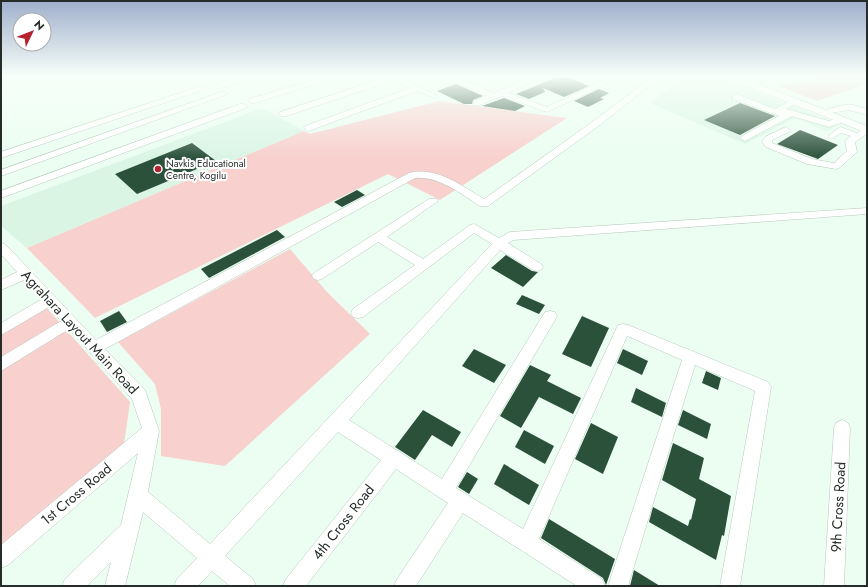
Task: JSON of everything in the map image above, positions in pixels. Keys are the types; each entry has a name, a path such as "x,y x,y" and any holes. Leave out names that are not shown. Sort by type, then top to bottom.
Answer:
{"main road":[{"path":"802,104 841,120 865,127"},
{"path":"814,104 865,127"}],"street":[{"path":"1,155 154,104"},
{"path":"1,173 185,104"},
{"path":"283,114 312,104"},
{"path":"308,128 372,104"},
{"path":"529,104 546,110 558,104"},
{"path":"94,348 413,175 426,174 457,187 484,204 621,104"},
{"path":"757,104 788,115 829,124 841,120"},
{"path":"788,104 779,109 788,115"},
{"path":"1,195 244,106"},
{"path":"831,111 845,106 852,106 867,112"},
{"path":"745,138 788,115"},
{"path":"786,130 768,139 767,142 769,145 810,162 836,166 852,152 850,142 865,127"},
{"path":"832,136 840,130 865,127"},
{"path":"318,276 433,201"},
{"path":"184,586 337,422 499,244 510,236 867,210"},
{"path":"358,313 474,228 537,267"},
{"path":"379,237 424,265"},
{"name":"Agrahara Layout Main Road","path":"1,247 139,395 151,431 138,496 115,586"},
{"path":"1,285 26,274"},
{"path":"1,330 50,300"},
{"path":"404,586 550,316"},
{"path":"1,365 70,322"},
{"path":"527,543 623,329 763,387 730,586"},
{"path":"618,586 690,357"},
{"path":"337,422 595,586"},
{"name":"9th Cross Road","path":"834,586 842,428"},
{"name":"1st Cross Road","path":"1,558 151,431"},
{"name":"4th Cross Road","path":"293,586 394,457"},
{"path":"138,496 246,586"},
{"path":"72,586 129,531"}],"shaded area":[{"path":"426,104 465,104 567,118 440,200 388,174 95,318 27,248 304,131 310,134"},
{"path":"653,104 789,104 839,124 827,131 795,118 745,144"},
{"name":"Navkis Educational Centre, Kogilu","path":"262,108 304,131 27,248 1,226 1,206"},
{"path":"290,249 327,292 370,334 225,466 161,456 161,409 155,384 118,342"},
{"path":"46,307 130,402 123,451 1,546 1,335"}],"building":[{"path":"486,104 521,104 525,106 515,111 482,106"},
{"path":"582,104 593,104 588,107"},
{"path":"737,104 744,104 775,116 740,135 704,120"},
{"path":"800,130 838,145 818,159 777,144"},
{"path":"192,143 216,161 137,194 115,174"},
{"path":"357,190 365,195 342,207 334,202"},
{"path":"277,230 285,237 209,278 201,269"},
{"path":"506,255 532,271 538,272 523,287 491,268"},
{"path":"522,295 545,305 539,314 516,304"},
{"path":"119,311 127,322 107,332 100,321"},
{"path":"582,316 609,328 591,367 562,354"},
{"path":"474,349 506,365 494,383 462,366"},
{"path":"623,349 648,361 642,375 617,363"},
{"path":"530,365 551,375 547,381 581,398 573,414 539,397 521,428 500,416"},
{"path":"706,371 721,378 718,390 702,383"},
{"path":"636,388 666,403 662,417 631,402"},
{"path":"423,410 461,432 452,447 432,435 415,460 395,447"},
{"path":"683,410 711,424 707,439 678,425"},
{"path":"591,423 618,437 603,474 575,459"},
{"path":"524,430 554,446 545,464 515,447"},
{"path":"673,443 704,458 699,479 731,496 724,536 722,535 716,560 649,522 653,507 688,526 690,519 691,520 696,499 662,480"},
{"path":"504,464 539,485 529,505 494,484"},
{"path":"467,472 478,479 469,494 458,487"},
{"path":"549,519 615,559 606,585 603,578 541,538"},
{"path":"634,570 660,586 630,586"}],"place":[{"name":"Navkis Educational Centre, Kogilu","path":"158,169"}]}
